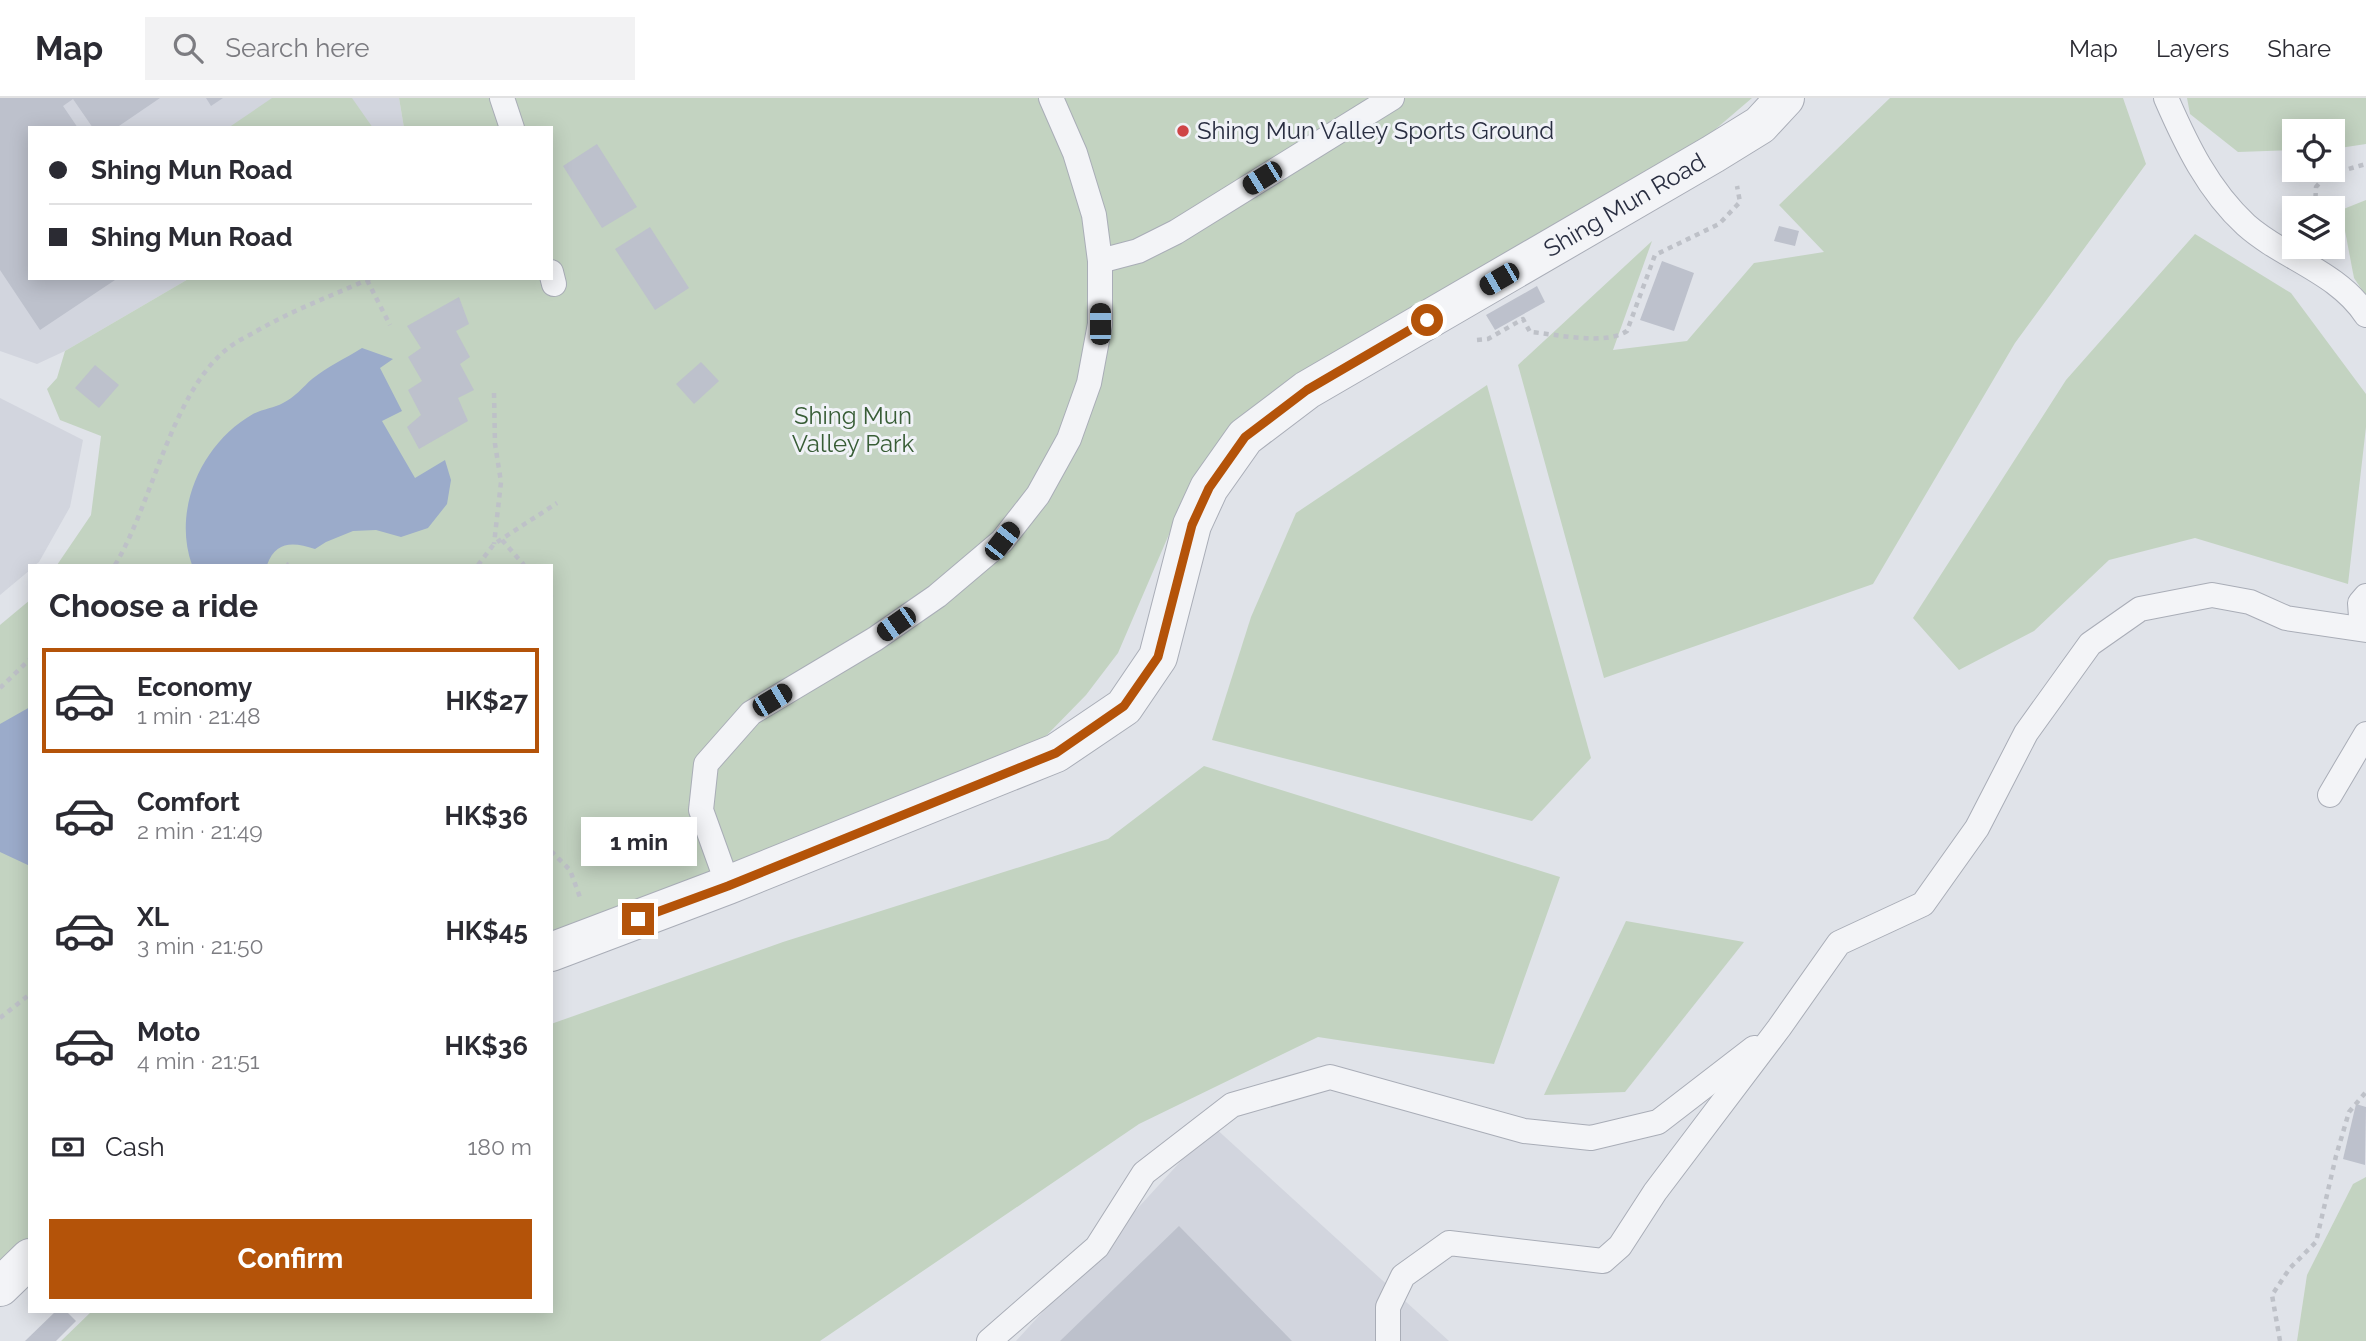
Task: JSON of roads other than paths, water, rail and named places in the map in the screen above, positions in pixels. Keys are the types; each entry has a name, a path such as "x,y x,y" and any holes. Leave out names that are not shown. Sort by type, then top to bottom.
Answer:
{"street":[{"name":"Shing Mun Road","path":"553,951 728,886 1056,753 1124,706 1158,657 1192,525 1209,488 1245,437 1307,390 1725,147 1760,125 1785,98"},
{"path":"0,1287 28,1260"}],"lane":[{"path":"502,98 511,126"},
{"path":"728,886 701,810 706,764 751,713 875,639 937,596 1002,541 1038,495 1069,439 1089,383 1100,324 1100,261 1094,215 1075,153 1051,98"},
{"path":"1100,261 1138,251 1176,232 1392,98"},
{"path":"2166,98 2183,139 2213,189 2247,226 2337,285 2366,315"},
{"path":"1388,1341 1388,1307 1403,1276 1449,1244 1604,1261 1620,1246 1655,1192 1779,1028 1839,943 1923,904 1977,828 2026,733 2090,644 2140,610 2213,596 2250,602 2286,618 2366,628"},
{"path":"2366,596 2360,603 2361,617 2366,628"},
{"path":"2330,795 2366,734"},
{"path":"989,1341 1097,1247 1144,1173 1232,1105 1330,1077 1524,1131 1591,1138 1658,1122 1779,1028"}],"water":[{"path":"362,348 393,359 380,368 402,411 382,421 415,478 445,460 451,480 447,504 428,528 401,537 376,530 353,531 315,549 286,545 275,551 268,564 192,564 186,522 189,500 206,460 219,442 235,427 253,414 287,401 318,375"},
{"path":"28,708 28,865 0,852 0,724"}],"place":[{"name":"Shing Mun Valley Sports Ground","path":"1183,131"}],"park label":[{"name":"Shing Mun Valley Park","path":"853,430"}]}
